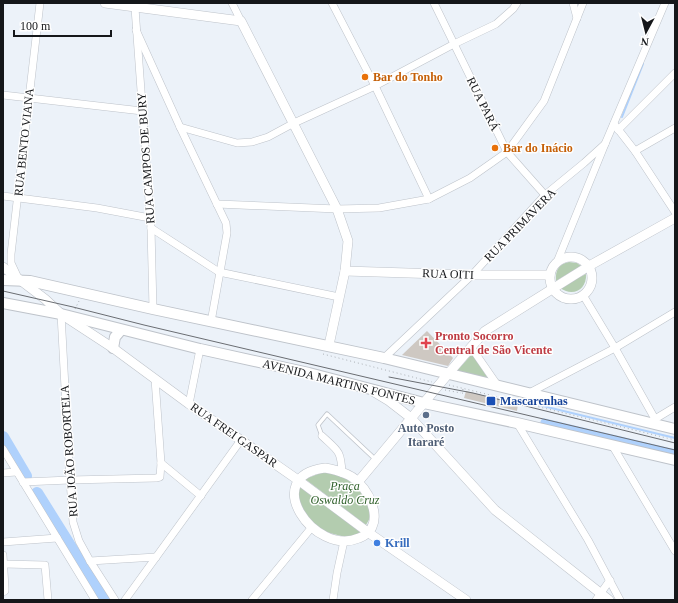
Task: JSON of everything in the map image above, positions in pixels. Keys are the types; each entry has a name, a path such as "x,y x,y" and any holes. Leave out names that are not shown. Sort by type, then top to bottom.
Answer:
{"main road":[{"path":"3,280 30,281 211,322 384,358 498,386 654,421 675,429"},
{"name":"AVENIDA MARTINS FONTES","path":"3,303 61,314 200,349 289,368 424,403 675,460"},
{"path":"113,348 115,337 121,330"}],"street":[{"name":"RUA BENTO VIANA","path":"19,280 11,263 11,254 40,3"},
{"path":"105,3 241,21"},
{"path":"232,3 337,209 348,241 345,271 329,346"},
{"path":"332,3 375,86 429,198"},
{"name":"RUA PARÁ","path":"434,3 507,152 545,196"},
{"path":"180,127 237,143 252,142 268,137 294,123 375,86 454,44 496,24 513,9 517,3"},
{"path":"573,3 577,18"},
{"path":"217,204 337,209 379,208 429,198 470,178 507,152 544,101 583,3"},
{"path":"557,262 568,257 574,257 585,262 589,266 592,279 591,285 583,295 570,299 563,297 553,288 550,275 557,262 605,144 616,127 665,3"},
{"name":"RUA CAMPOS DE BURY","path":"135,8 147,160 151,228 153,309"},
{"path":"136,30 226,223 227,233 211,322"},
{"path":"616,127 675,73"},
{"path":"3,96 142,111"},
{"path":"616,127 635,151 675,212"},
{"path":"635,151 675,128"},
{"name":"RUA PRIMAVERA","path":"384,358 472,275 545,196 605,144"},
{"path":"3,196 97,208 150,218"},
{"path":"358,482 424,403 442,387 448,374 485,331 589,266 675,218"},
{"path":"151,228 219,272 339,297"},
{"name":"RUA FREI GASPAR","path":"3,267 45,299 61,314 113,348 189,404 298,480 369,533 466,600"},
{"name":"RUA OITI","path":"345,271 472,275 550,275"},
{"path":"583,295 654,421 675,407"},
{"path":"529,393 614,348 675,312"},
{"name":"RUA JOÃO ROBORTELA","path":"61,314 70,480 74,522 79,541 115,600"},
{"path":"471,347 498,386"},
{"path":"189,404 200,349"},
{"path":"25,482 160,477 161,462 155,379"},
{"path":"366,387 389,400 411,418 496,510 599,597 609,600"},
{"path":"517,423 573,515 620,600"},
{"path":"322,436 339,452 342,458 342,472"},
{"path":"125,600 241,440"},
{"path":"612,445 675,551"},
{"path":"3,449 16,472 25,482 95,600"},
{"path":"161,462 201,496"},
{"path":"325,468 342,472 358,482 373,503 373,524 369,533 353,541 329,538 307,524 294,498 295,486 298,480 313,469 325,468"},
{"path":"3,473 16,472"},
{"path":"252,600 312,527"},
{"path":"3,542 57,538"},
{"path":"333,600 344,541"},
{"path":"3,555 5,588 3,592"},
{"path":"90,561 156,557"},
{"path":"4,564 45,565 48,600"},
{"path":"599,597 610,580"}],"lane":[{"path":"322,436 318,425 327,414 376,460"}],"path":[{"path":"72,311 75,310 78,301 81,299"},
{"path":"322,354 465,394"},
{"path":"462,393 464,386 504,396"},
{"path":"442,387 463,389 675,440"}],"green space":[{"path":"569,262 577,263 581,266 556,281 558,268"},
{"path":"586,274 586,280 578,291 569,292 559,287"},
{"path":"472,354 473,355 489,380 455,373"},
{"name":"Praça Oswaldo Cruz","path":"326,471 349,480 363,491 371,516 366,525 305,479"},
{"name":"Praça Oswaldo Cruz","path":"299,484 361,533 349,538 322,531 313,525 298,502"}],"building":[{"name":"Pronto Socorro Central de São Vicente","path":"427,331 453,358 448,366 402,355"},
{"name":"Mascarenhas","path":"466,391 518,404 517,411 464,398"}],"waterway":[{"path":"622,117 643,64"},
{"path":"514,399 675,438"},
{"path":"544,422 675,453"},
{"path":"3,437 26,476"},
{"path":"37,493 104,600"}],"tram line":[{"path":"3,291 675,450"},
{"path":"389,377 473,393 675,443"}],"place":[{"name":"Bar do Tonho","path":"365,77"},
{"name":"Bar do Inácio","path":"495,148"},
{"name":"Pronto Socorro Central de São Vicente","path":"426,343"},
{"name":"Mascarenhas","path":"491,401"},
{"name":"Auto Posto Itararé","path":"426,415"},
{"name":"Krill","path":"377,543"}]}
